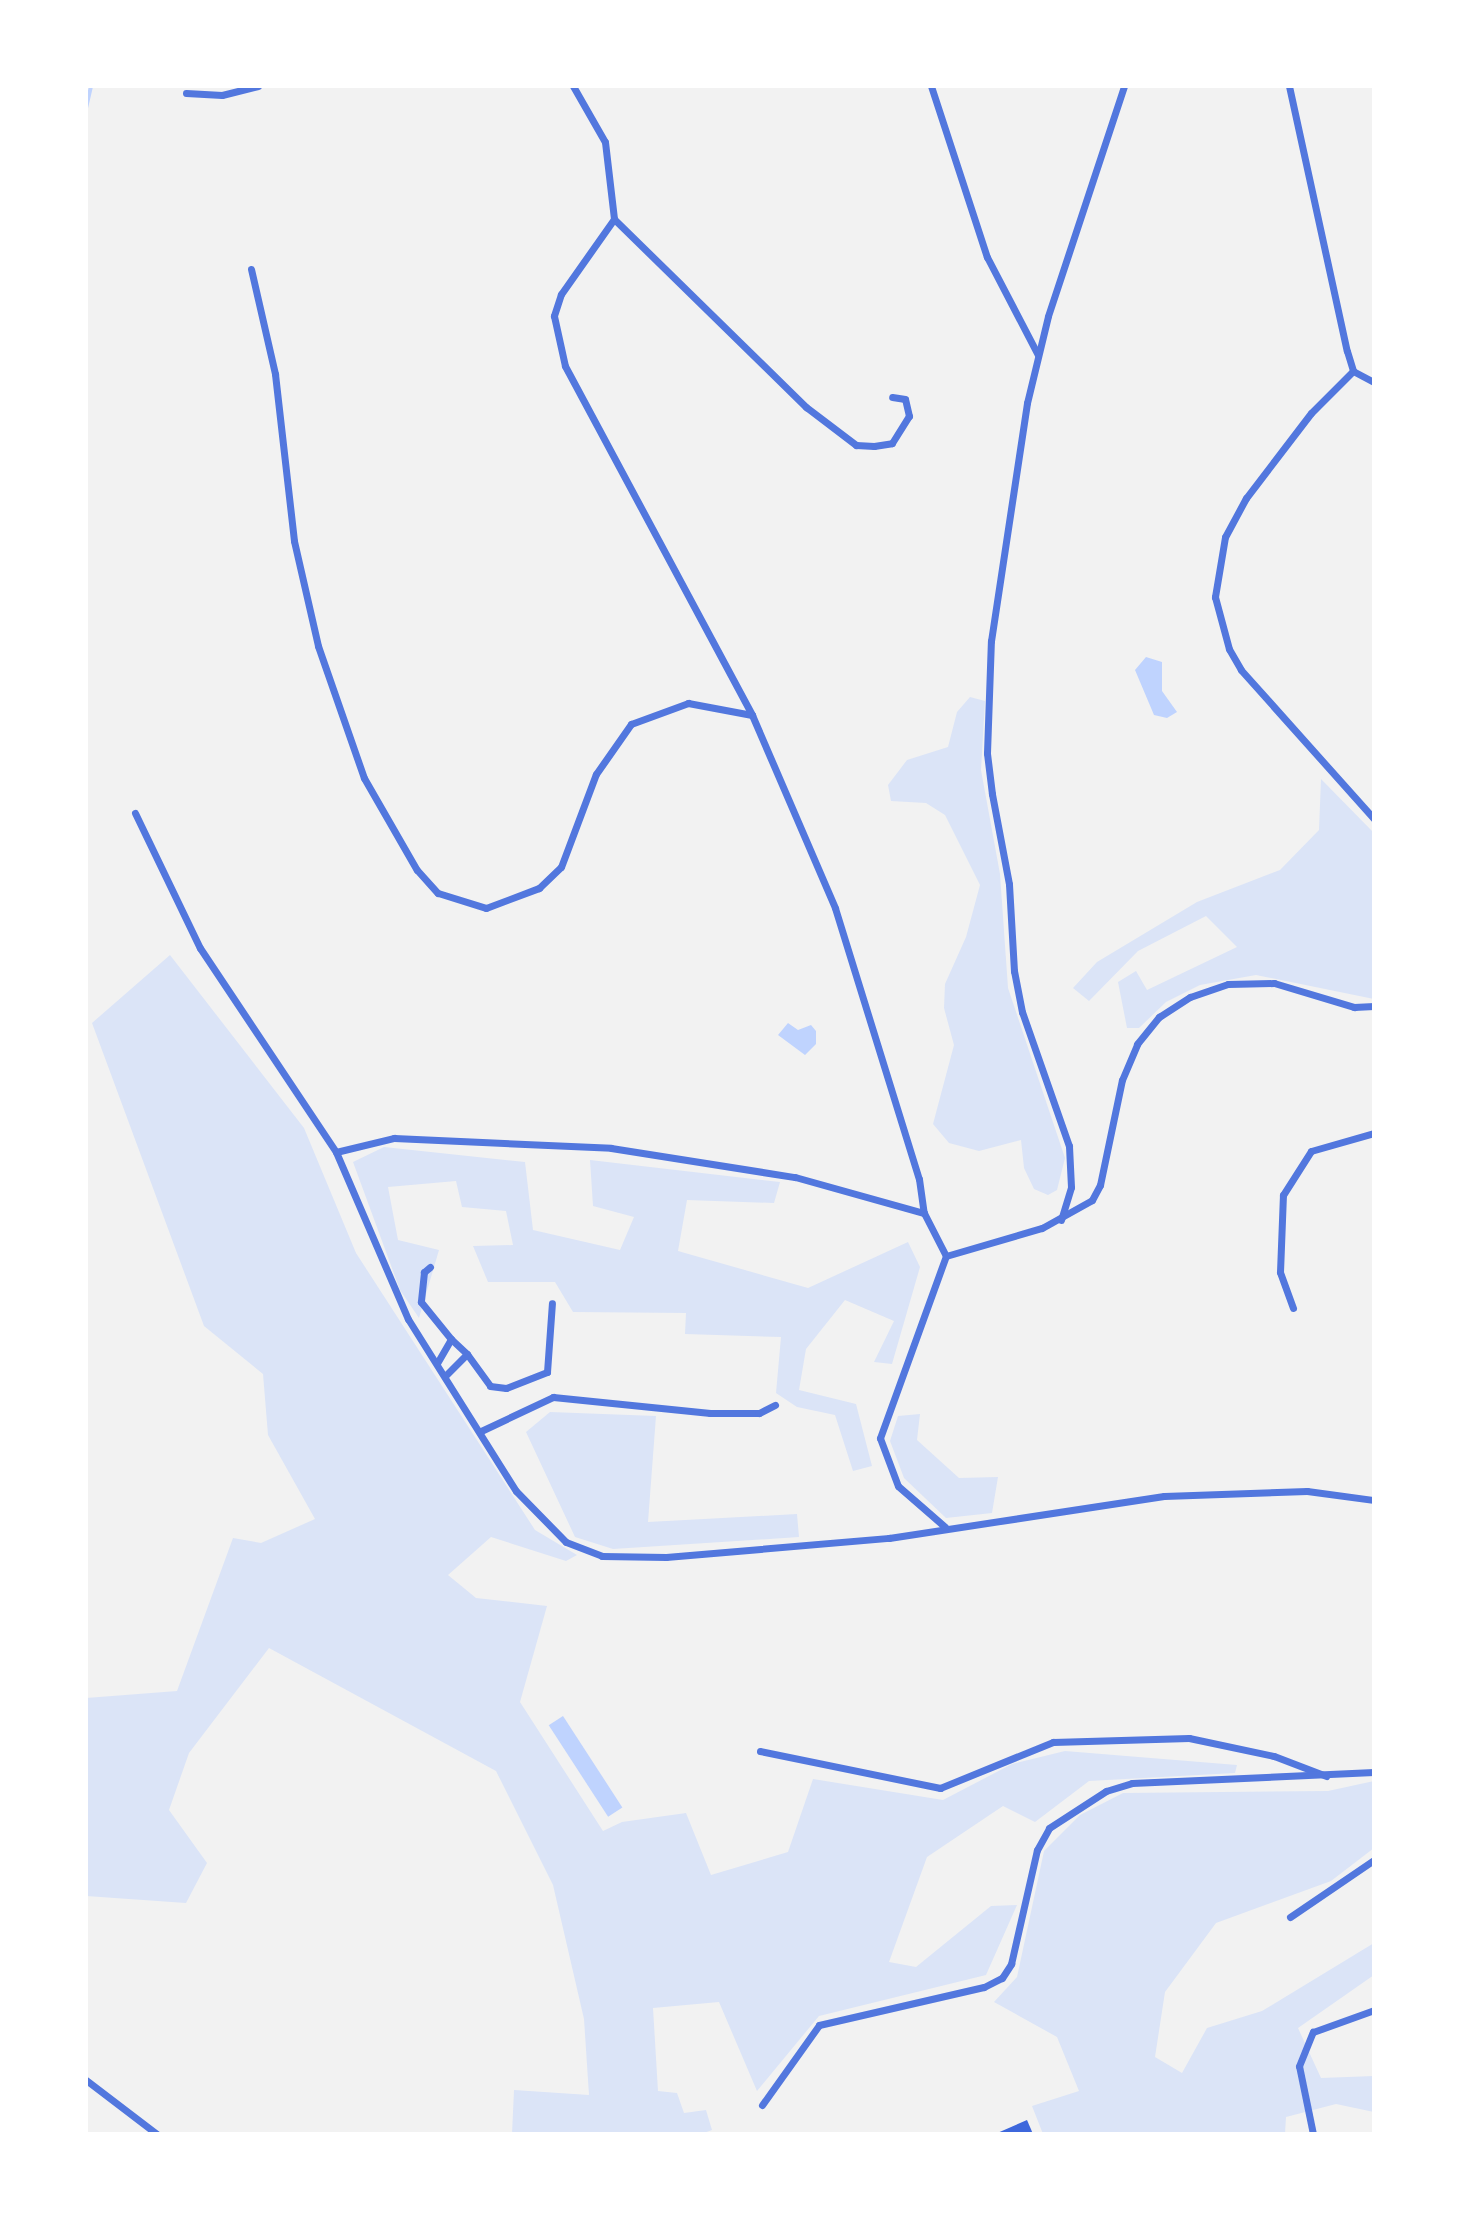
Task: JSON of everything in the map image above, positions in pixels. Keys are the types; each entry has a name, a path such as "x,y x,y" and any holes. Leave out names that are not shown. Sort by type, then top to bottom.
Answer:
{"street":[{"path":"186,93 222,95 258,86"},
{"path":"573,86 605,142 614,219 806,407 856,445 892,443 902,431 911,405 892,397"},
{"path":"931,86 987,257 1038,356"},
{"path":"1061,1220 1071,1187 1069,1146 1022,1012 987,753 991,641 1038,356 1124,86"},
{"path":"1289,86 1353,371 1374,382"},
{"path":"614,219 561,294 554,316 565,366 752,715 835,908 919,1179 924,1213 946,1256 880,1438 898,1486 945,1527"},
{"path":"251,269 275,374 294,541 318,646 364,778 417,870 438,893 486,908 539,888 561,867 596,774 631,724 688,703 752,715"},
{"path":"1353,371 1311,413 1246,498 1225,537 1215,597 1229,649 1241,670 1374,819"},
{"path":"135,813 200,948 336,1152 378,1260 437,1363 545,1526 566,1542 602,1556 666,1557 832,1544 1164,1496 1307,1491 1374,1500"},
{"path":"946,1256 1061,1220 1086,1206 1100,1185 1122,1080 1137,1044 1159,1017 1190,997 1228,984 1274,983 1354,1007 1374,1006"},
{"path":"1293,1308 1280,1272 1283,1195 1311,1151 1374,1133"},
{"path":"336,1152 394,1138 611,1148 795,1177 924,1213"},
{"path":"430,1267 424,1272 421,1302 467,1354 490,1386 506,1388 547,1372 552,1303"},
{"path":"437,1363 451,1339"},
{"path":"445,1376 467,1354"},
{"path":"481,1431 553,1397 710,1413 759,1413 775,1405"},
{"path":"760,1751 940,1788 1053,1742 1189,1738 1274,1756 1329,1777"},
{"path":"762,2105 819,2025 984,1987 1002,1978 1011,1964 1037,1850 1049,1828 1070,1811 1132,1783 1329,1777 1374,1772"},
{"path":"1290,1917 1374,1860"},
{"path":"1313,2134 1299,2066 1313,2032 1374,2010"},
{"path":"86,2080 157,2134"}],"shaded area":[{"path":"970,697 985,701 981,770 1000,874 1008,988 1065,1158 1057,1190 1048,1195 1034,1189 1024,1168 1021,1140 979,1151 949,1143 933,1124 954,1045 944,1008 945,984 966,937 980,885 945,815 926,803 891,801 888,785 907,760 948,747 957,712"},
{"path":"1321,779 1374,833 1374,999 1256,975 1200,985 1166,1002 1139,1028 1127,1028 1118,982 1136,971 1147,990 1237,947 1206,916 1138,951 1089,1001 1073,988 1097,962 1197,902 1280,870 1319,830"},
{"path":"170,955 304,1128 356,1253 535,1530 577,1555 566,1561 491,1537 448,1575 476,1598 547,1606 520,1702 603,1831 622,1822 686,1813 711,1875 788,1852 813,1779 943,1800 1012,1764 1065,1751 1237,1765 1235,1773 1089,1781 1035,1822 1003,1806 927,1857 889,1962 916,1967 991,1906 1017,1905 986,1975 819,2016 757,2091 719,2002 653,2008 658,2091 677,2093 684,2113 706,2110 712,2130 701,2134 512,2134 514,2090 589,2095 584,2019 553,1885 496,1771 269,1648 189,1753 169,1810 207,1863 186,1903 86,1896 86,1698 177,1691 233,1538 261,1543 315,1519 268,1435 263,1374 204,1326 92,1023"},
{"path":"384,1147 525,1162 533,1230 620,1250 634,1217 593,1206 590,1160 780,1182 774,1203 687,1200 678,1251 808,1288 908,1242 920,1267 892,1364 874,1362 894,1321 845,1300 806,1349 799,1390 856,1404 872,1466 853,1471 835,1415 797,1407 776,1393 781,1337 685,1334 686,1313 573,1312 555,1282 488,1282 473,1246 513,1245 506,1211 462,1207 456,1181 388,1187 398,1240 439,1250 419,1318 400,1290 353,1162"},
{"path":"550,1412 656,1416 648,1522 797,1514 799,1537 613,1549 575,1537 526,1432"},
{"path":"920,1414 917,1440 959,1478 998,1477 992,1513 946,1518 904,1478 890,1441 898,1416"},
{"path":"1374,1781 1374,1848 1331,1881 1216,1923 1165,1992 1155,2057 1182,2073 1207,2028 1262,2011 1374,1943 1374,1975 1298,2028 1321,2078 1374,2076 1374,2112 1336,2104 1286,2117 1285,2134 1043,2134 1032,2106 1079,2091 1057,2037 994,2002 1017,1977 1044,1851 1080,1815 1123,1793 1328,1791"}],"water":[{"path":"1146,657 1162,662 1162,691 1177,712 1167,718 1154,715 1135,670"},
{"path":"788,1023 798,1030 811,1025 816,1031 816,1044 805,1055 778,1035"},
{"path":"563,1716 622,1807 608,1817 549,1725"}],"building":[{"path":"1027,2120 1033,2134 995,2134"}],"waterway":[{"path":"86,108 91,86"}]}
